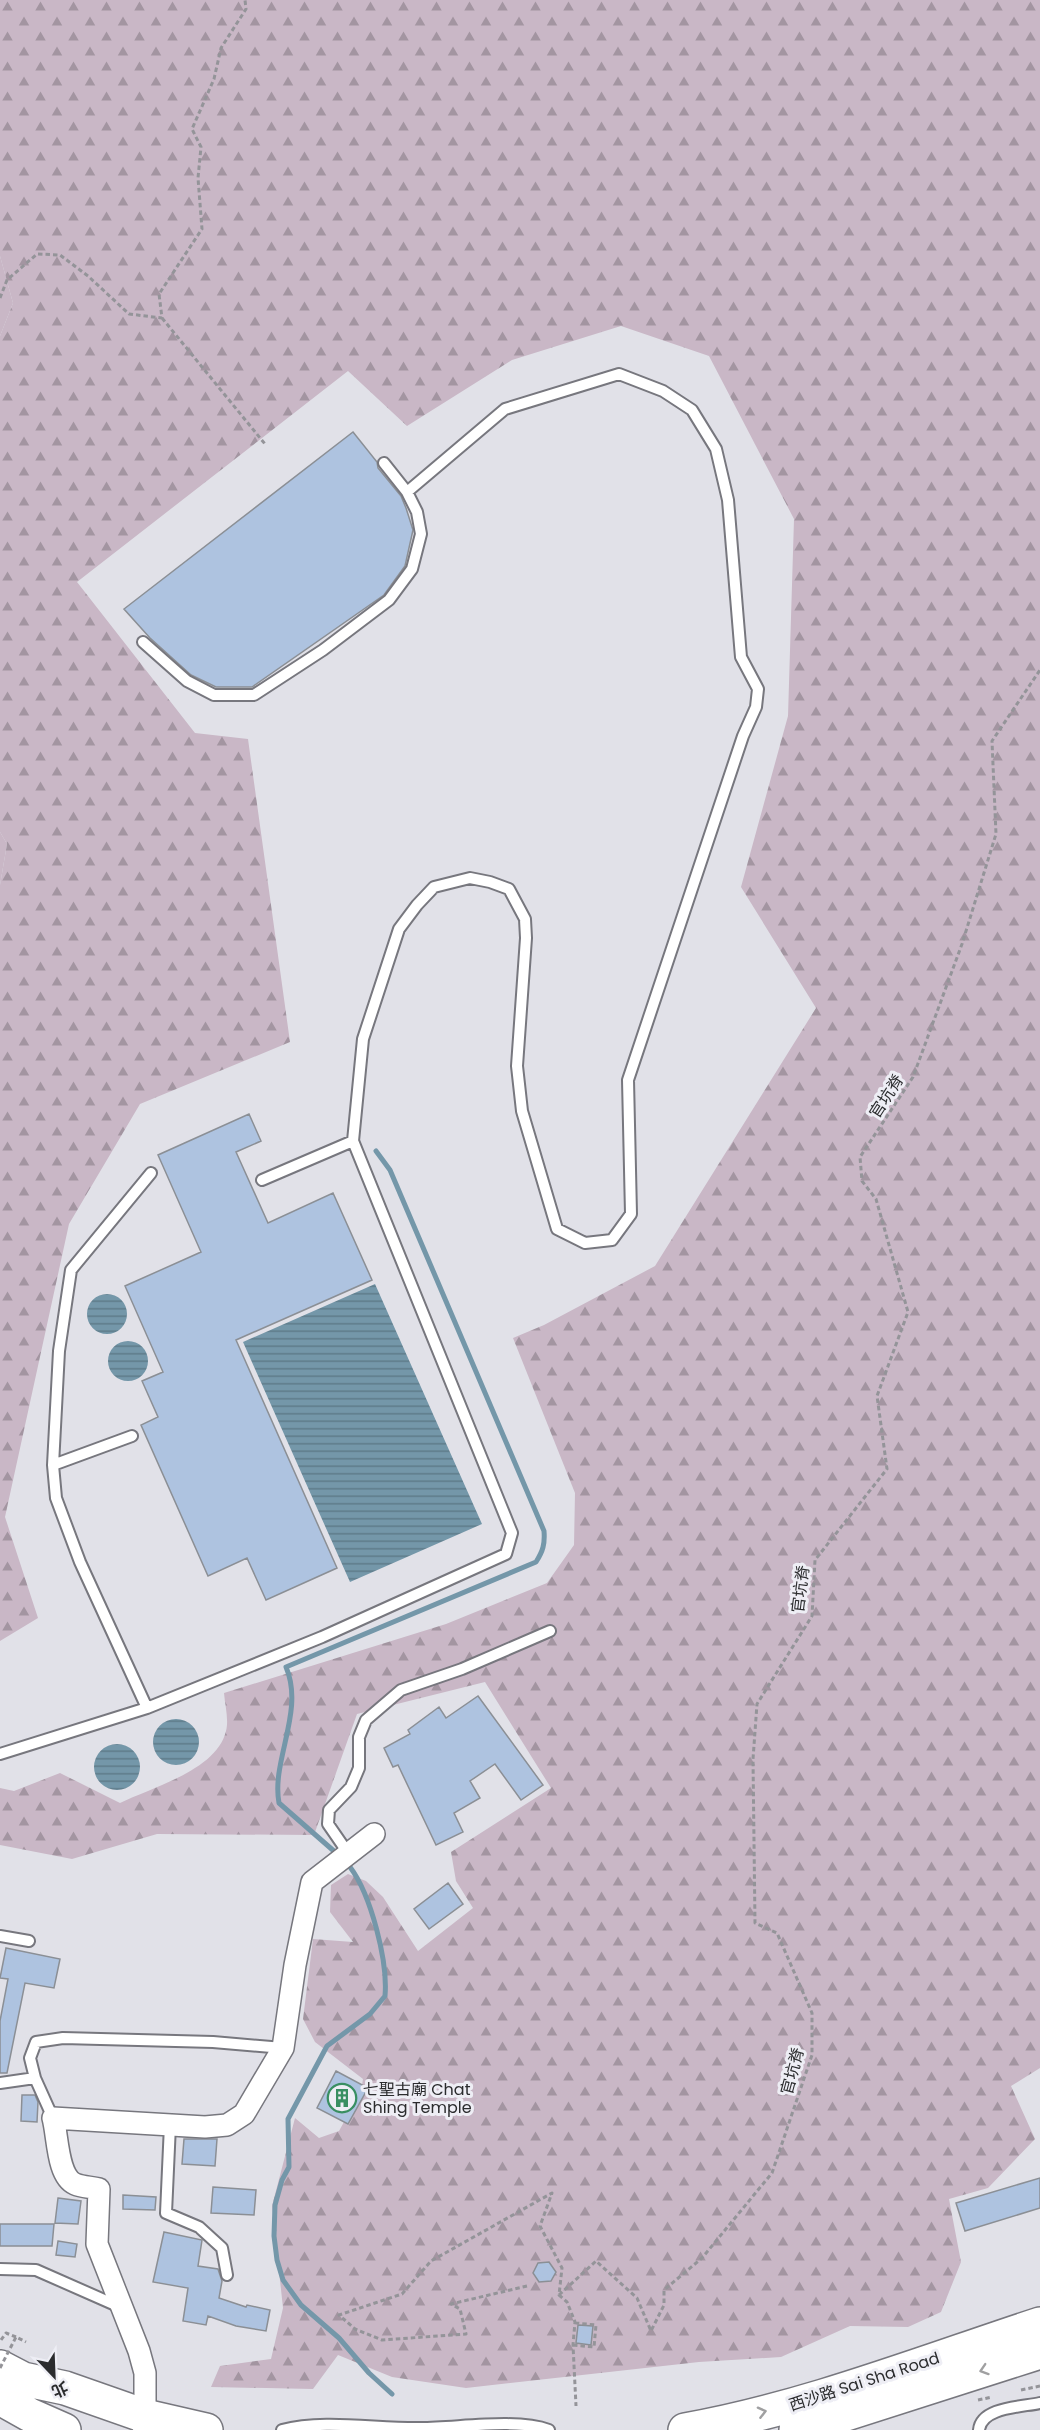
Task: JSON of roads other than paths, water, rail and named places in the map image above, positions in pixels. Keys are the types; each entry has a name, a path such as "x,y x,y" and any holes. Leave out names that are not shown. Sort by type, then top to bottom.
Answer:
{"main road":[{"name":"西沙路 Sai Sha Road","path":"685,2430 813,2398 1040,2324"},
{"name":"西沙路 Sai Sha Road","path":"796,2430 1040,2352"},
{"path":"5,2371 65,2388 138,2425 206,2430"},
{"path":"5,2371 30,2415 64,2430"}],"street":[{"path":"138,2425 145,2373 123,2308 97,2244 99,2189 74,2183 65,2176 61,2166 53,2118 205,2127 227,2126 243,2114 283,2048 295,1965 312,1882 374,1834"}],"lane":[{"path":"0,1755 147,1708 322,1637 506,1554 512,1533 352,1141 363,1040 399,929 434,887 470,878 490,882 509,889 525,919 526,938 517,1066 522,1111 557,1229 585,1243 612,1240 632,1214 628,1080 743,736 756,707 758,689 741,657 728,500 716,449 692,410 663,391 619,374 506,409 407,492"},
{"path":"143,642 187,681 214,695 254,695 323,650 389,600 412,569 421,534 417,513 407,492 384,463"},
{"path":"262,1180 352,1141"},
{"path":"147,1708 76,1552 56,1498 53,1465 59,1351 71,1270 151,1173"},
{"path":"53,1465 132,1436"},
{"path":"348,1853 328,1824 329,1810 351,1787 359,1767 359,1737 366,1720 401,1690 462,1669 550,1631"},
{"path":"0,1936 29,1941"},
{"path":"53,2118 30,2058 36,2042 63,2038 213,2042 283,2048"},
{"path":"0,2083 36,2078"},
{"path":"170,2125 166,2213 199,2227 222,2248 228,2275"},
{"path":"0,2269 36,2270 123,2308"},
{"path":"979,2430 979,2425 985,2417 1001,2410 1040,2403"},
{"path":"282,2430 316,2425 398,2428 525,2425 549,2430"}],"water":[{"path":"375,1284 482,1524 350,1582 243,1342"},
{"path":"107,1294 115,1295 121,1300 126,1306 126,1322 121,1328 115,1333 107,1334 99,1333 93,1328 88,1322 87,1314 88,1306 93,1300 99,1295"},
{"path":"128,1341 136,1342 142,1347 147,1353 147,1369 142,1375 136,1380 128,1381 120,1380 114,1375 109,1369 108,1361 109,1353 114,1347 120,1342"},
{"path":"176,1719 192,1726 199,1742 192,1758 176,1765 160,1758 153,1742 160,1726"},
{"path":"117,1744 133,1751 140,1767 133,1783 117,1790 101,1783 94,1767 101,1751"}],"waterway":[{"path":"335,1852 279,1803 279,1770 292,1701 291,1684 286,1667 536,1562 542,1551 544,1540 544,1531 390,1170 376,1151"},
{"path":"350,1867 365,1894 377,1929 384,1965 385,1996 370,2014 327,2046 288,2119 289,2167 282,2180 275,2205 274,2236 277,2260 283,2280 301,2305 339,2338 369,2373 392,2394"}],"place":[{"name":"七聖古廟 Chat Shing Temple","path":"342,2098"}]}
